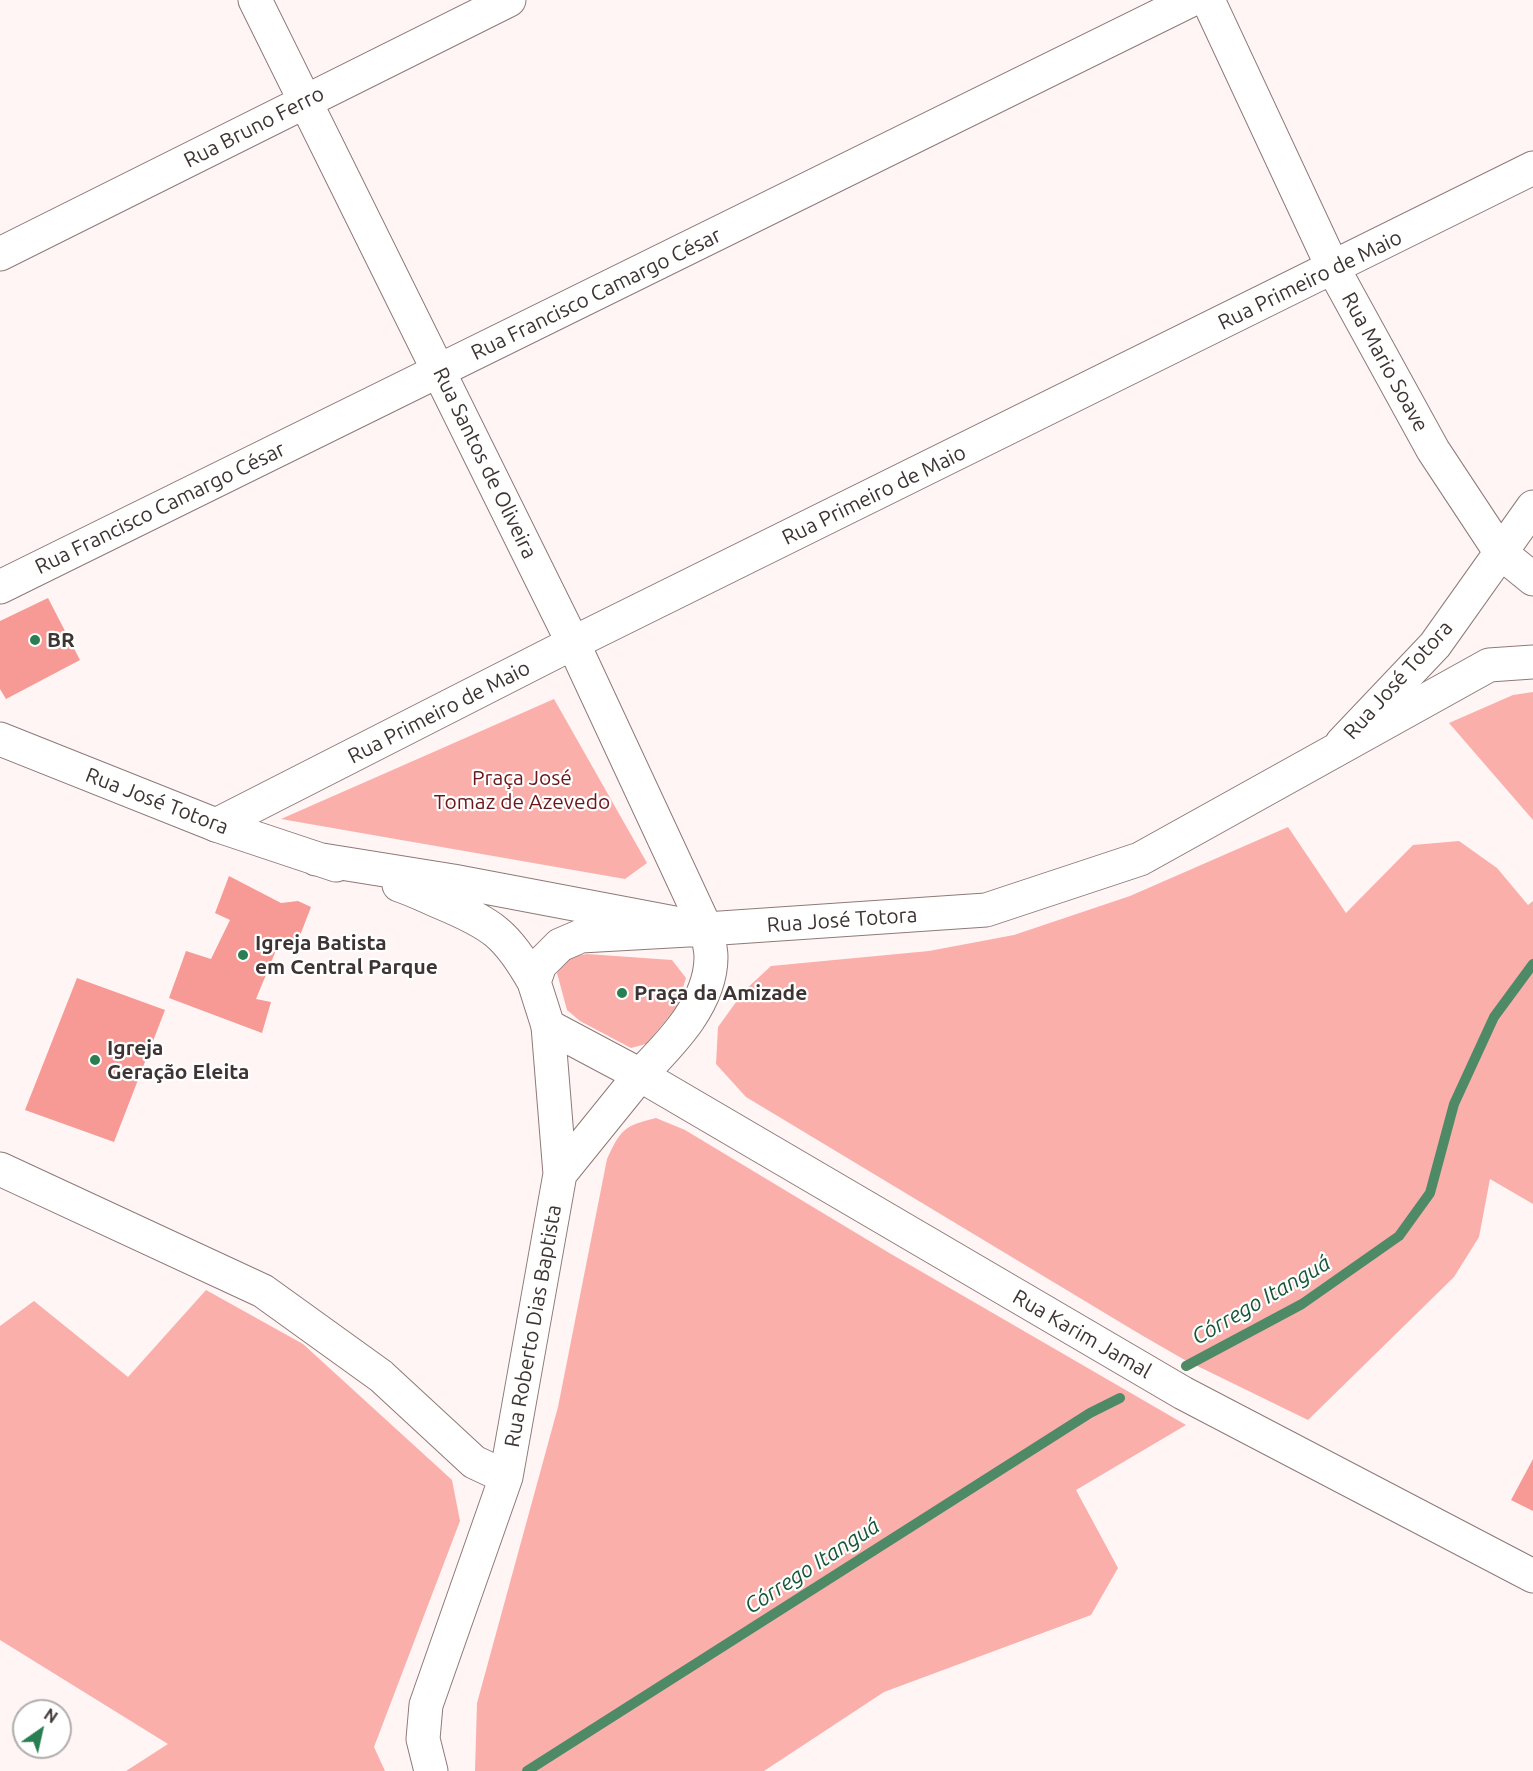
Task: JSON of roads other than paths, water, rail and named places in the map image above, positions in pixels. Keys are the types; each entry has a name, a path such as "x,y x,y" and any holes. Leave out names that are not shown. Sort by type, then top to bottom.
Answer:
{"street":[{"name":"Rua Santos de Oliveira","path":"255,0 307,100 573,643 706,929"},
{"name":"Rua Bruno Ferro","path":"0,254 509,0"},
{"name":"Rua Francisco Camargo César","path":"0,586 1191,0"},
{"name":"Rua Mario Soave","path":"1208,0 1333,268 1433,450 1502,553 1533,579"},
{"name":"Rua Primeiro de Maio","path":"216,825 573,643 1533,168"},
{"name":"Rua José Totora","path":"1337,749 1435,645 1533,507"},
{"name":"Rua José Totora","path":"316,859 453,881 706,929 987,910 1140,859 1489,665 1533,662"},
{"name":"Rua José Totora","path":"0,739 216,825 406,887 483,920 498,931 515,949 534,982"},
{"path":"706,929 711,958 706,983 684,1028 640,1075 548,1026 534,982 540,965 560,945 581,936 706,929"},
{"name":"Rua Roberto Dias Baptista","path":"431,1771 423,1739 426,1705 506,1477 560,1174 548,1026"},
{"name":"Rua Roberto Dias Baptista","path":"560,1174 640,1075"},
{"name":"Rua Karim Jamal","path":"640,1075 1183,1393 1533,1576"},
{"path":"0,1169 263,1291 381,1376 474,1462 506,1477"}],"waterway":[{"name":"Córrego Itanguá","path":"1186,1366 1302,1304 1399,1236 1430,1193 1454,1104 1494,1017 1533,964"},
{"name":"Córrego Itanguá","path":"527,1771 1090,1413 1120,1398"}],"place":[{"name":"BR","path":"35,640"},
{"name":"Igreja Batista em Central Parque","path":"243,955"},
{"name":"Praça da Amizade","path":"622,993"},
{"name":"Igreja Geração Eleita","path":"95,1060"}],"park label":[{"name":"Praça José Tomaz de Azevedo","path":"522,790"}]}
